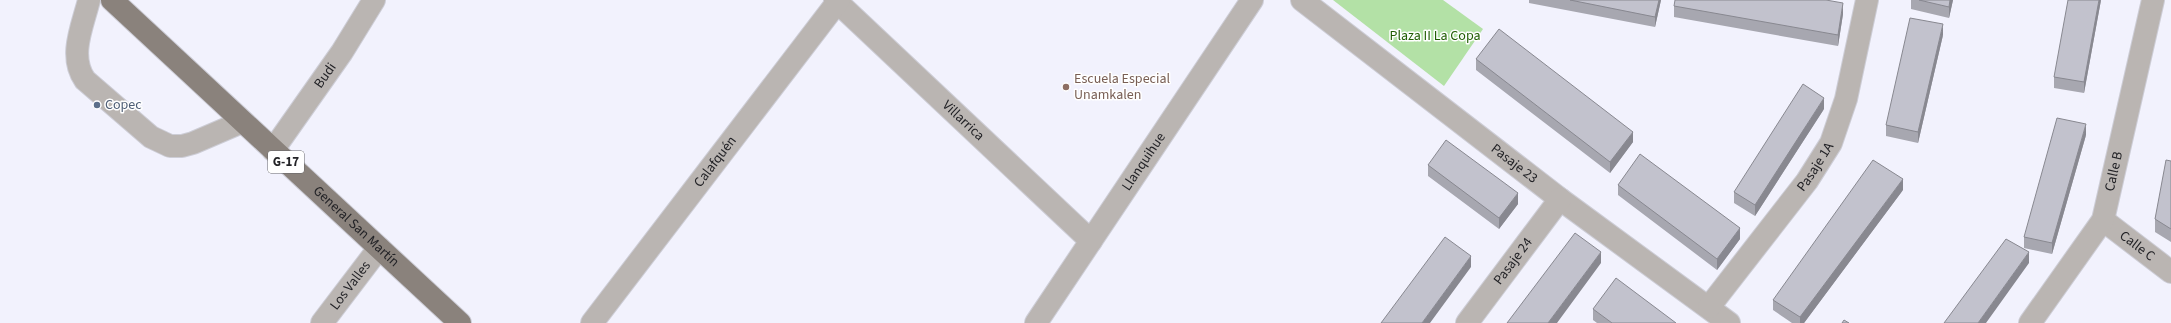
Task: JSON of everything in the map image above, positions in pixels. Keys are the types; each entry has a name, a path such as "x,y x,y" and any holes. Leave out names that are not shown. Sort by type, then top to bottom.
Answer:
{"main road":[{"name":"General San Martín","path":"112,0 460,323"}],"street":[{"path":"89,0 77,49 76,62 79,72 85,80 151,137 170,146 182,146 193,143 242,122"},
{"name":"Budi","path":"273,150 342,52 374,0"},
{"name":"Llanquihue","path":"1036,323 1252,0"},
{"name":"Pasaje 23","path":"1302,0 1560,199 1729,323"},
{"name":"Pasaje 1A","path":"1709,307 1807,181 1831,143 1846,99 1867,0"},
{"name":"Calle B","path":"2030,323 2103,220 2153,0"},
{"name":"Villarrica","path":"837,1 1091,241"},
{"name":"Calafquén","path":"592,323 837,1"},
{"name":"Pasaje 24","path":"1466,323 1560,199"},
{"name":"Calle C","path":"2103,220 2171,272"},
{"name":"Los Valles","path":"322,323 378,248"}],"green space":[{"name":"Plaza II La Copa","path":"1333,0 1443,0 1483,29 1444,86"}],"building":[{"path":"1570,0 1659,0 1655,17"},
{"path":"1675,0 1826,0 1843,3 1838,35 1674,6"},
{"path":"1919,0 1950,0 1949,7"},
{"path":"2068,0 2099,0 2084,82 2054,77"},
{"path":"1910,18 1943,24 1918,132 1886,125"},
{"path":"1499,29 1633,132 1610,162 1476,59"},
{"path":"1803,84 1824,98 1755,205 1734,192"},
{"path":"2057,118 2086,124 2052,243 2024,237"},
{"path":"1446,140 1518,193 1499,218 1428,165"},
{"path":"1640,154 1740,228 1717,259 1618,185"},
{"path":"1873,160 1903,179 1800,317 1773,300"},
{"path":"2166,160 2171,161 2171,229 2155,219"},
{"path":"1575,233 1601,252 1548,323 1507,323"},
{"path":"1445,237 1471,256 1422,323 1381,323"},
{"path":"2006,239 2029,252 1978,323 1944,323"},
{"path":"1616,278 1676,323 1612,323 1593,309"},
{"path":"1844,320 1849,323 1842,323"}],"place":[{"name":"Escuela Especial Unamkalen","path":"1066,87"},
{"name":"Copec","path":"97,105"}]}
